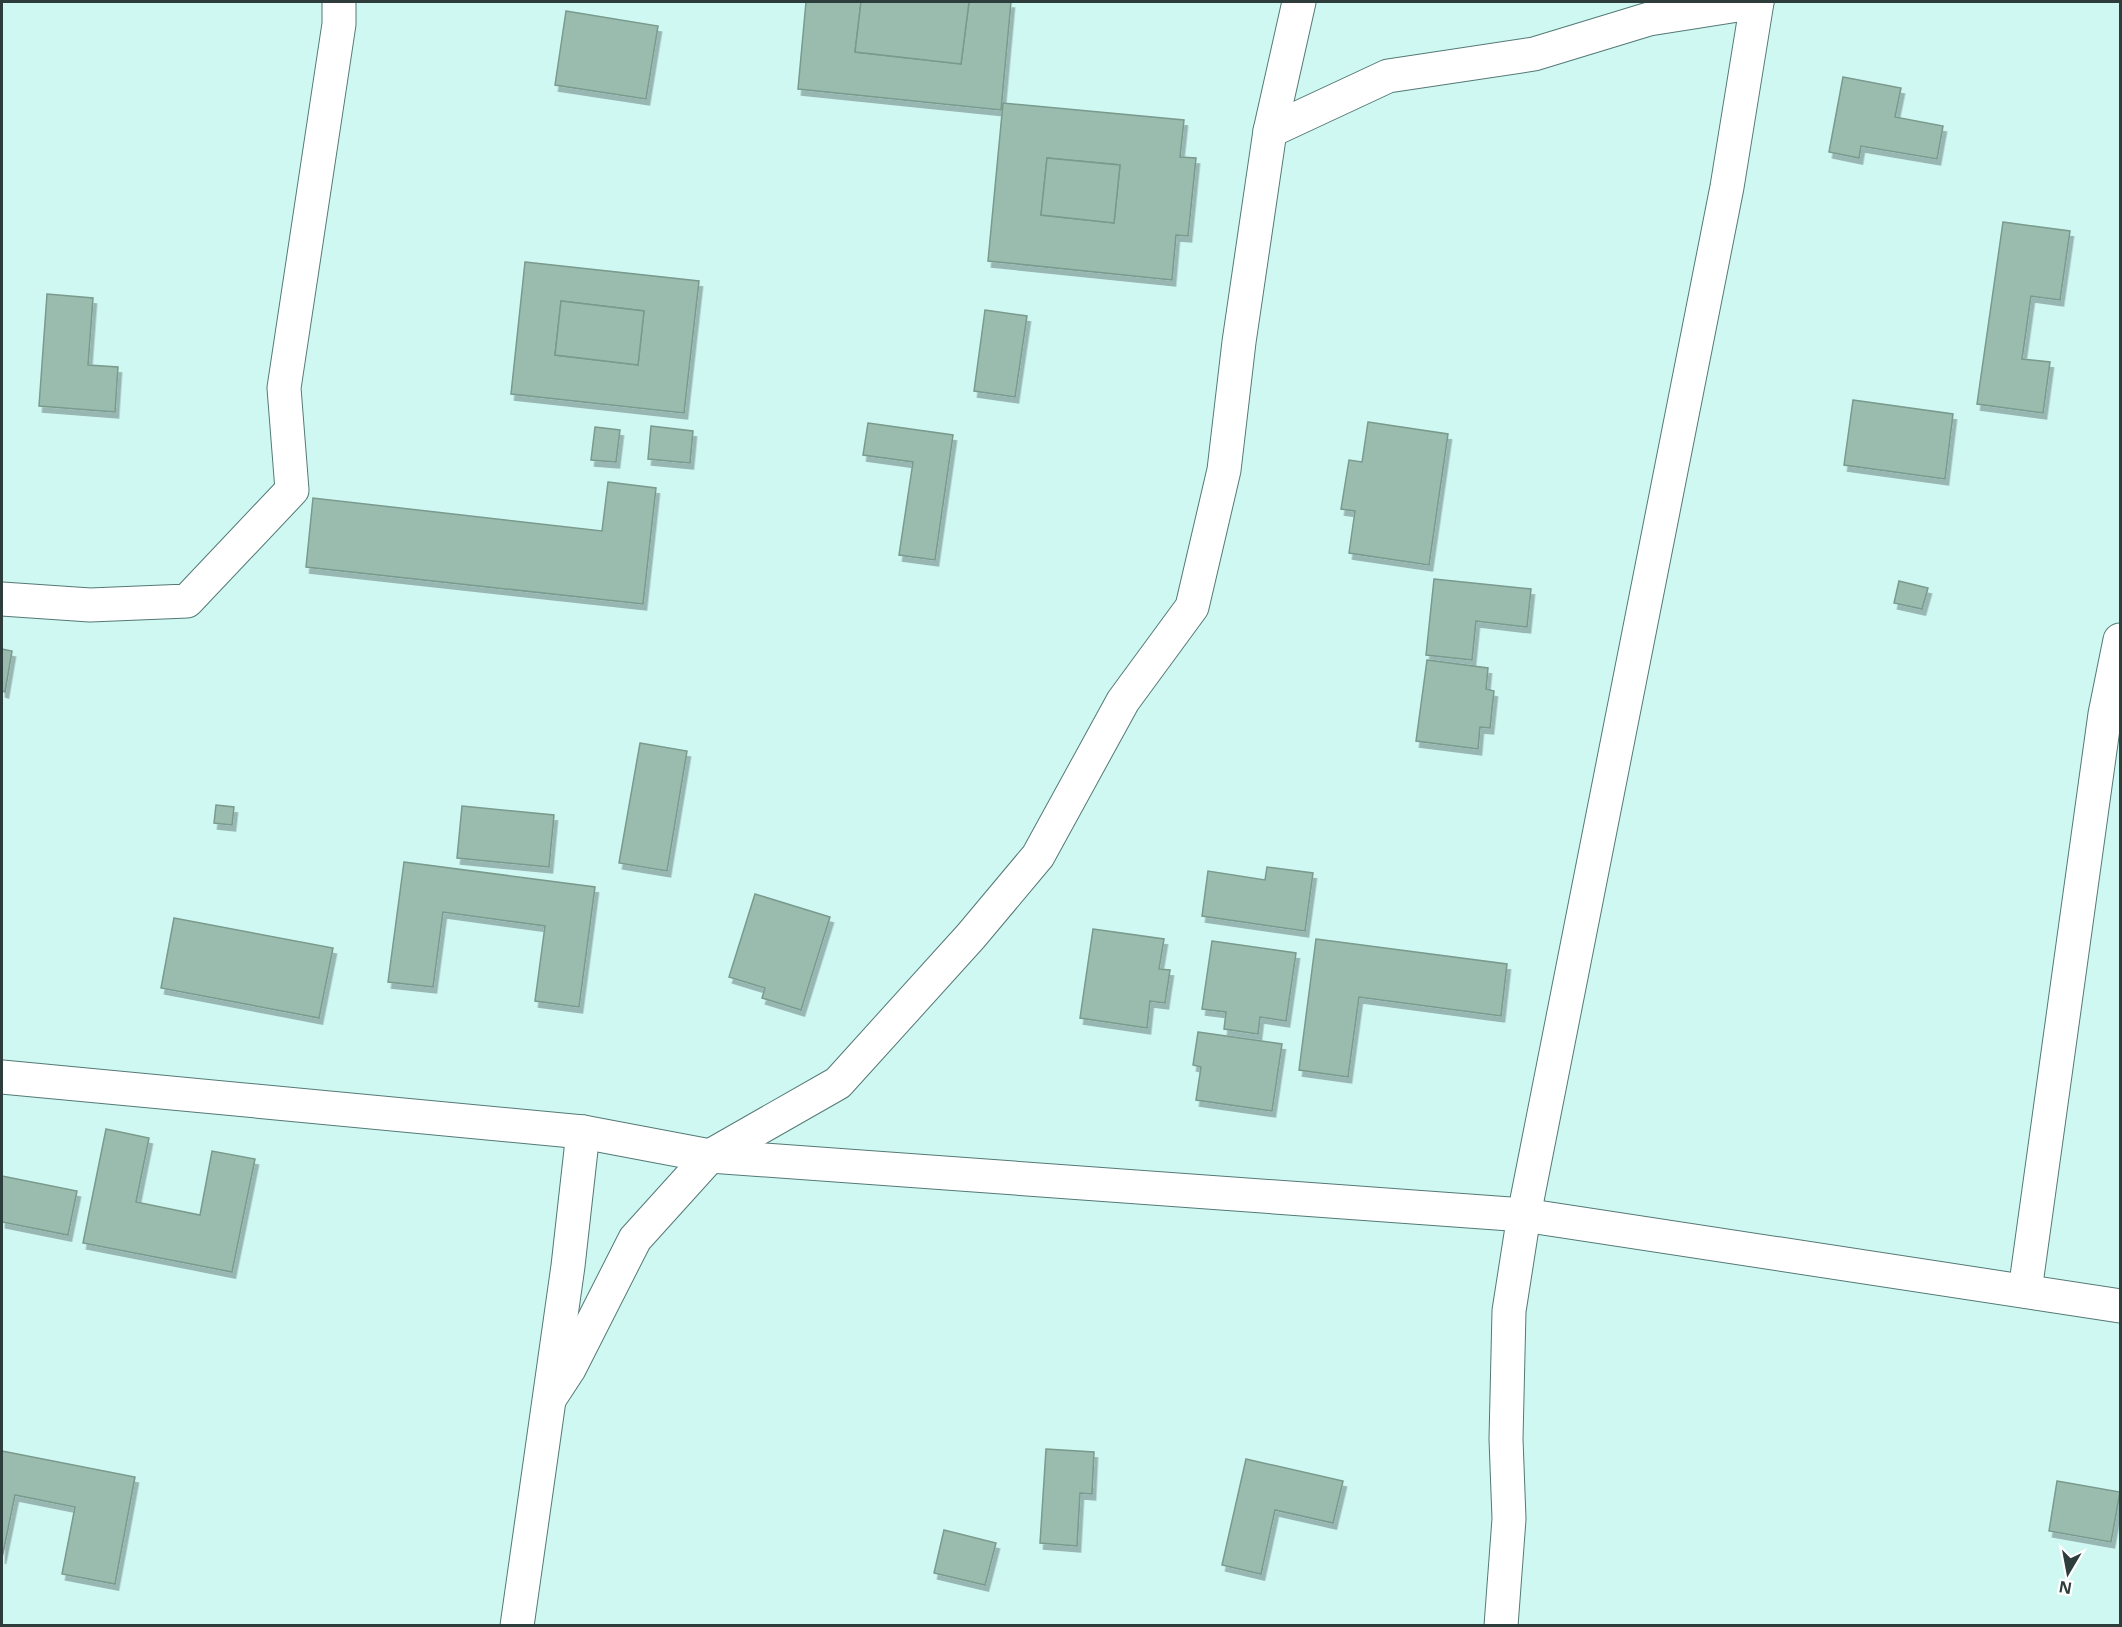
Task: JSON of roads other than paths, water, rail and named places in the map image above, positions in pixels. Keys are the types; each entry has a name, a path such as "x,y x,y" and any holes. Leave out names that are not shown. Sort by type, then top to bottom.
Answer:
{"street":[{"path":"2,599 90,606 188,601 292,490 284,388 339,24 339,2"},
{"path":"550,1398 569,1369 635,1239 710,1156 838,1083 971,936 1038,856 1122,701 1192,607 1224,470 1241,331 1270,131 1299,2"},
{"path":"1270,131 1388,76 1534,54 1649,19 1757,2 1727,187 1524,1215 1509,1311 1506,1439 1509,1519 1501,1626"},
{"path":"2025,1291 2106,714 2121,640"},
{"path":"2,1077 583,1132 710,1156 1524,1215 2121,1306"},
{"path":"517,1626 568,1266 583,1132"}]}
